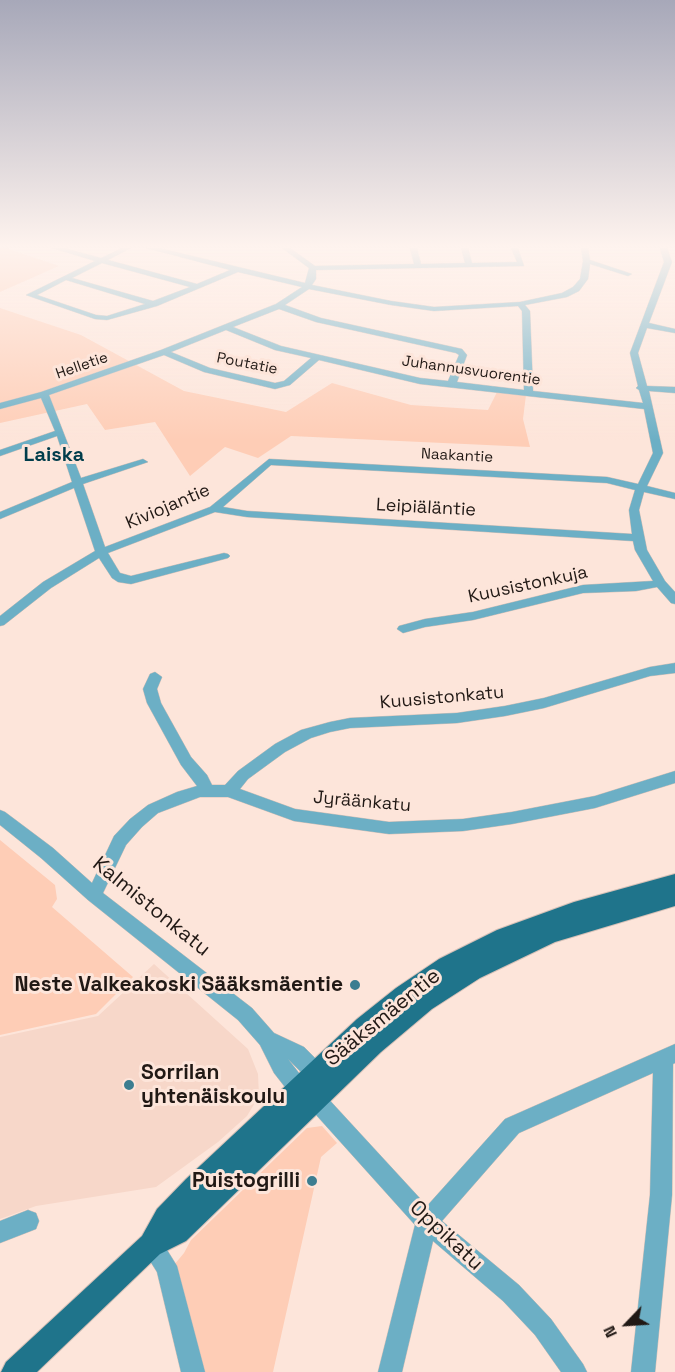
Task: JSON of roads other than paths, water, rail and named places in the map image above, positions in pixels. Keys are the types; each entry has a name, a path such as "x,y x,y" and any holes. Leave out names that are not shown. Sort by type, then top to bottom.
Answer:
{"main road":[{"name":"Sääksmäentie","path":"16,1372 151,1245 177,1232 365,1028 404,995 476,950 504,937 546,921 675,884"},
{"name":"Sääksmäentie","path":"310,1087 424,1002 472,971 550,934 675,897"}],"street":[{"path":"82,312 101,318 129,312"},
{"name":"Helletie","path":"0,406 44,394 164,352 265,312"},
{"path":"296,312 319,320 459,351 463,355 451,385"},
{"path":"526,312 528,393"},
{"path":"651,312 634,353 641,388 655,432 658,453 634,510 636,538 660,583 675,600"},
{"path":"646,325 675,331"},
{"name":"Juhannusvuorentie","path":"227,328 260,343 420,381 646,405"},
{"name":"Poutatie","path":"164,352 207,370 275,386 287,383 318,357"},
{"path":"641,388 675,390"},
{"path":"44,394 60,432 101,552 116,575 122,579 131,580 224,556"},
{"path":"0,453 60,432"},
{"path":"0,516 99,474 142,462"},
{"name":"Naakantie","path":"269,462 607,480 675,496"},
{"name":"Kiviojantie","path":"0,622 47,585 101,552 214,509 269,462"},
{"name":"Leipiäläntie","path":"214,509 247,514 636,538"},
{"name":"Kuusistonkuja","path":"404,629 425,623 473,616 583,589 636,587 660,583"},
{"name":"Kuusistonkatu","path":"230,791 243,775 279,748 306,734 330,727 350,723 457,718 505,711 544,703 650,672 675,668"},
{"path":"155,677 150,689 154,704 186,761 202,779 206,791"},
{"name":"Jyräänkatu","path":"94,895 120,841 136,823 153,809 182,796 206,791 230,791 294,815 389,828 463,825 512,818 595,802 675,777"},
{"name":"Kalmistonkatu","path":"0,816 47,853 94,895 245,1014 267,1040 281,1066 310,1087"},
{"path":"390,1372 427,1222 512,1126 669,1056 661,1195 643,1372"},
{"name":"Oppikatu","path":"310,1087 427,1222 511,1293 543,1327 575,1372"},
{"path":"0,1232 28,1221"},
{"path":"151,1245 165,1266 171,1282 193,1372"}],"place":[{"name":"Neste Valkeakoski Sääksmäentie","path":"355,985"},
{"name":"Sorrilan yhtenäiskoulu","path":"129,1085"},
{"name":"Puistogrilli","path":"312,1181"}],"district":[{"name":"Laiska","path":"54,456"}]}
